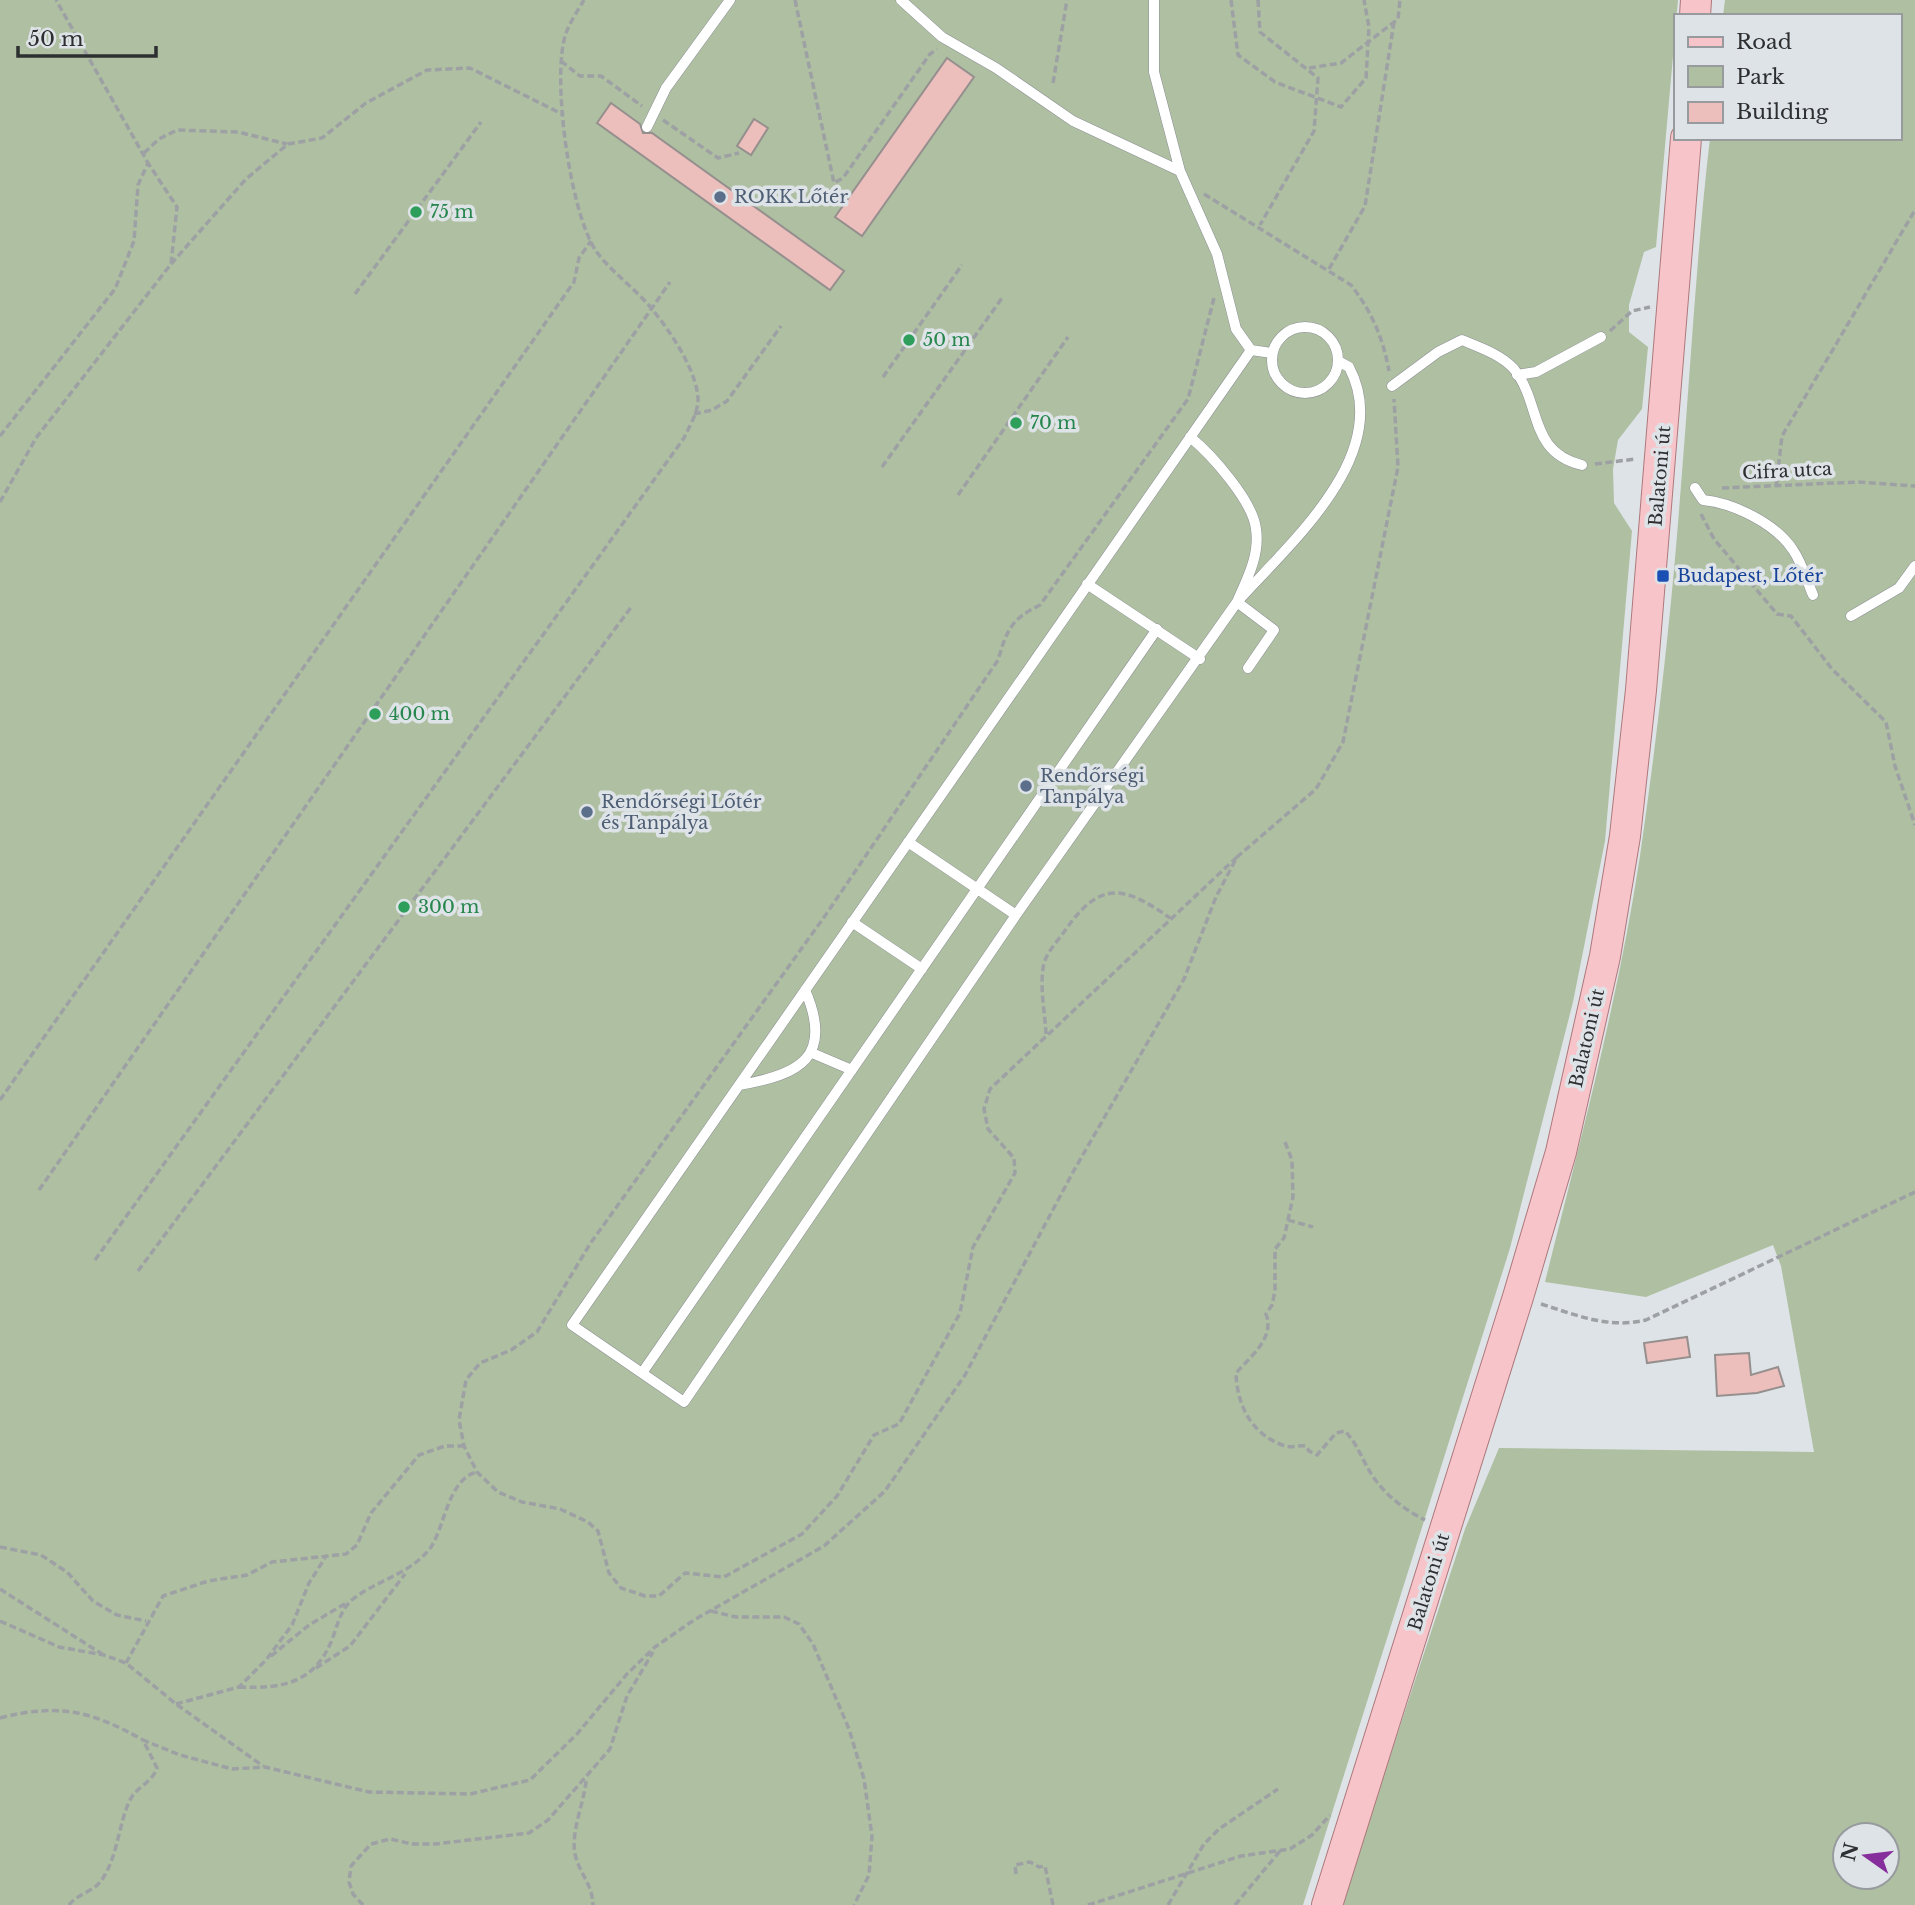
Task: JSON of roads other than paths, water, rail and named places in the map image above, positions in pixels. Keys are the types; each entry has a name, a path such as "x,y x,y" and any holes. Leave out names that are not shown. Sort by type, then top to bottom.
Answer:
{"main road":[{"name":"Balatoni út","path":"1327,1905 1518,1297 1564,1140 1617,895 1642,690 1686,140"}],"lane":[{"path":"648,127 666,89 730,0"},
{"path":"901,0 951,41 1073,121 1180,171"},
{"path":"1154,0 1154,72 1180,171 1217,254 1236,329 1251,350 1272,354"},
{"path":"1304,326 1319,329 1331,338 1338,352 1338,361 1332,380 1321,390 1306,394 1292,391 1280,382 1273,368 1272,354 1278,340 1290,330 1304,326"},
{"path":"1517,374 1536,372 1601,337"},
{"path":"1392,386 1438,352 1462,340 1491,353 1517,374 1526,391 1540,435 1563,460 1582,466"},
{"path":"1251,350 572,1325 684,1402 1016,915 1200,659 1237,602 1335,489 1354,452 1360,427 1360,398 1349,367 1338,361"},
{"path":"1190,437 1213,456 1241,497 1256,527 1254,565 1237,602"},
{"path":"1695,488 1703,500 1720,502 1775,530 1793,550 1814,595"},
{"path":"1851,616 1899,588 1915,566"},
{"path":"1087,584 1200,659"},
{"path":"1237,602 1274,629 1248,668"},
{"path":"642,1373 1157,629"},
{"path":"908,842 1016,915"},
{"path":"852,922 922,969"},
{"path":"739,1085 786,1074 797,1069 812,1053 817,1031 805,990"},
{"path":"812,1053 852,1070"}],"place":[{"name":"ROKK Lőtér","path":"720,197"},
{"name":"75 m","path":"416,212"},
{"name":"50 m","path":"909,340"},
{"name":"70 m","path":"1016,423"},
{"name":"Budapest, Lőtér","path":"1663,576"},
{"name":"400 m","path":"375,714"},
{"name":"Rendőrségi Tanpálya","path":"1026,786"},
{"name":"Rendőrségi Lőtér és Tanpálya","path":"587,812"},
{"name":"300 m","path":"404,907"}]}
